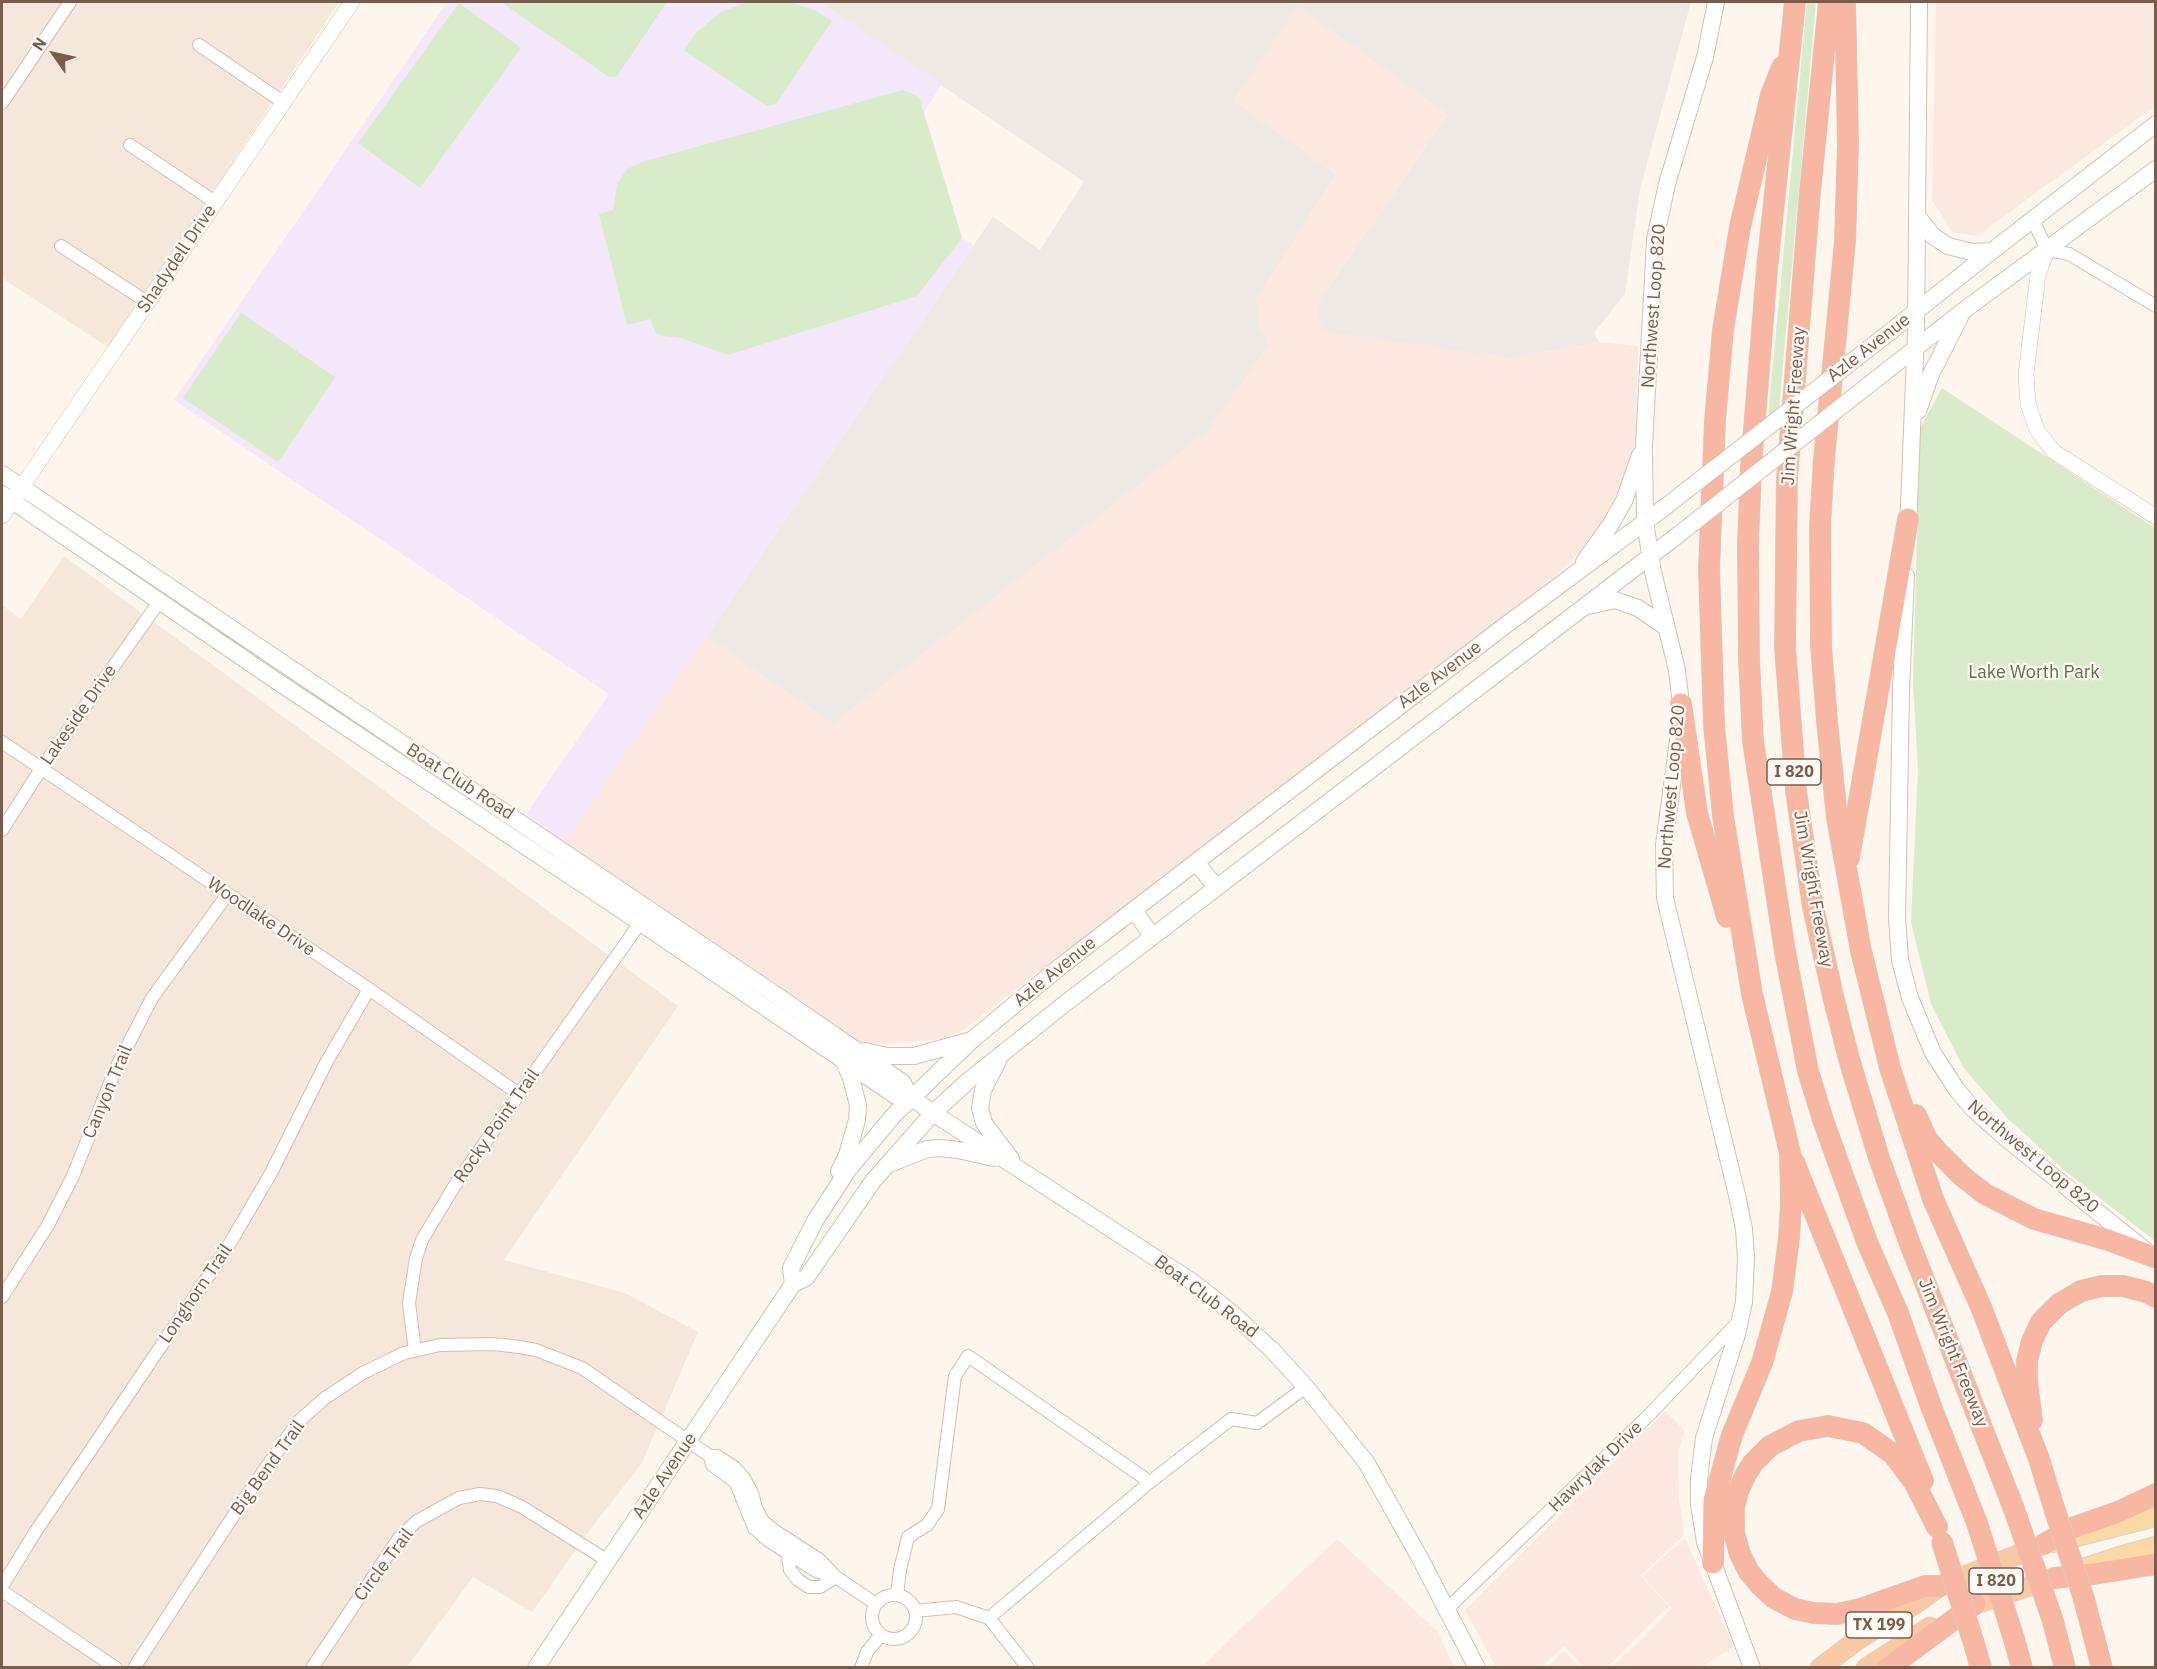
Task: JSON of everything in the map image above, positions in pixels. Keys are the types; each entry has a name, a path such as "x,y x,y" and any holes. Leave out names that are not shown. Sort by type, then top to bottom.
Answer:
{"highway":[{"name":"Jim Wright Freeway","path":"1795,2 1766,280 1751,467 1748,556 1749,660 1753,741 1785,952 1808,1071 1822,1120 1867,1242 1898,1312 1932,1409 1977,1523 2022,1668"},
{"name":"Jim Wright Freeway","path":"1829,2 1810,192 1787,478 1785,647 1796,791 1821,940 1849,1059 1875,1147 1910,1244 2014,1509 2053,1621 2065,1668"},
{"path":"1845,2 1848,142 1845,241 1824,459 1820,538 1821,645 1837,818 1861,951 1890,1068 1933,1199 1981,1307 2039,1460 2084,1599 2102,1668"},
{"path":"1791,51 1771,95 1740,227 1723,330 1710,517 1710,665 1714,736 1725,827 1752,994 1790,1153 1923,1481 1981,1668"},
{"path":"1846,876 1908,519"},
{"path":"1681,704 1693,789 1702,832 1752,994"},
{"path":"1890,1068 1905,1091 1928,1138 1950,1165 1985,1194 2034,1219 2108,1240 2155,1258"},
{"path":"1713,1563 1714,1500 1732,1435 1762,1363 1782,1292 1789,1238 1790,1153"},
{"path":"2039,1460 2029,1400 2027,1362 2032,1341 2042,1322 2059,1304 2081,1291 2102,1286 2123,1286 2146,1292 2156,1298"},
{"path":"1940,1534 1914,1482 1893,1454 1863,1433 1828,1426 1799,1431 1770,1446 1753,1463 1746,1474 1738,1491 1734,1508 1734,1533 1740,1554 1749,1572 1774,1598 1795,1609 1837,1614 1925,1586 1940,1586"},
{"path":"2044,1544 2072,1528 2118,1512 2156,1494"},
{"name":"TX 199","path":"1820,1668 1857,1640 1940,1586 2044,1544"},
{"path":"2054,1578 2156,1564"},
{"name":"TX 199","path":"1866,1668 1926,1629 1975,1604 2054,1578"},
{"path":"1888,1668 1975,1604"},
{"path":"2091,1627 2111,1668"}],"main road":[{"name":"Northwest Loop 820","path":"1716,2 1705,57 1666,184 1655,240 1644,446 1645,522 1650,557 1677,670 1681,704 1664,845 1665,898 1742,1220 1747,1271 1741,1319 1708,1423 1702,1451 1700,1503 1703,1531 1713,1563 1752,1668"},
{"name":"Northwest Loop 820","path":"1919,2 1916,311 1901,690 1897,918 1900,960 1910,998 1933,1053 1957,1090 2008,1140 2155,1258"},
{"name":"Azle Avenue","path":"793,1284 791,1268 815,1221 848,1170 876,1134 911,1097 972,1040 1053,972 1502,628 1665,507 2156,124"},
{"name":"Azle Avenue","path":"536,1668 793,1284 806,1278 855,1206 933,1113 1004,1052 1152,936 1650,557 1963,311 2156,169"},
{"path":"1917,216 1933,236 1948,246 1972,252 1992,250"},
{"path":"1912,429 1931,374 1963,311"},
{"path":"1575,574 1611,524 1624,501 1644,446"},
{"name":"Boat Club Road","path":"2,474 11,494 159,602 640,922 848,1054"},
{"name":"Boat Club Road","path":"11,494 848,1054 896,1096 911,1097 1194,1283 1216,1300 1259,1336 1306,1387 1366,1462 1477,1668"},
{"path":"1584,606 1615,600 1638,608 1667,628"},
{"path":"1196,862 1216,887"},
{"path":"1134,910 1152,936"},
{"path":"815,1221 847,1155 857,1120 857,1097 851,1078 848,1054 915,1056 972,1040"},
{"name":"Azle Avenue","path":"1004,1052 990,1072 982,1090 980,1108 984,1123 1017,1167"},
{"path":"888,1164 927,1149 941,1148 995,1158 1017,1167"},
{"name":"TX 199","path":"2044,1544 2156,1517"},
{"name":"TX 199","path":"2054,1578 2118,1556 2156,1546"}],"street":[{"path":"2,104 70,2"},
{"name":"Shadydell Drive","path":"2,516 11,494 147,302 351,2"},
{"path":"199,45 284,102"},
{"path":"130,145 215,202"},
{"path":"2033,220 2047,250 2038,275 2026,374 2028,404 2037,430 2053,451 2156,517"},
{"path":"61,246 147,302"},
{"path":"2047,250 2069,254 2156,306"},
{"name":"Lakeside Drive","path":"2,830 41,769 159,602"},
{"name":"Woodlake Drive","path":"2,742 369,989 519,1094"},
{"name":"Canyon Trail","path":"2,1297 48,1225 63,1196 116,1068 152,998 227,895"},
{"name":"Rocky Point Trail","path":"415,1351 409,1303 416,1258 422,1240 455,1185 640,922"},
{"name":"Longhorn Trail","path":"2,1586 36,1531 226,1250 271,1173 326,1063 369,989"},
{"name":"Hawrylak Drive","path":"1447,1610 1647,1417 1741,1319"},
{"name":"Big Bend Trail","path":"134,1668 245,1498 298,1422 325,1398 363,1373 404,1353 440,1346 467,1343 493,1344 536,1350 582,1368 710,1456 717,1456 734,1467 762,1520 788,1546"},
{"path":"897,1595 908,1537 927,1525 938,1509 955,1376 968,1356 1150,1482"},
{"path":"989,1617 1150,1482 1231,1419 1257,1423 1306,1387"},
{"name":"Circle Trail","path":"312,1668 399,1538 417,1521 459,1498 480,1494 497,1496 522,1507 608,1561"},
{"path":"836,1577 820,1587 809,1587 798,1580 790,1570 788,1546 820,1560 836,1577 876,1604"},
{"path":"2,1591 116,1668"},
{"path":"897,1595 910,1602 915,1611 915,1623 907,1635 894,1639 881,1635 873,1623 872,1616 876,1604 883,1598 897,1595"},
{"path":"915,1611 956,1607 989,1617 1028,1668"},
{"path":"861,1668 867,1652 881,1635"}],"shaded area":[{"path":"2,2 339,2 109,348 2,278"},
{"path":"447,2 819,2 942,84 924,112 962,238 974,245 564,843 526,814 609,694 174,400"},
{"path":"819,2 1691,2 1640,189 1625,294 1594,333 1599,342 1512,358 1333,333 1322,328 1318,321 1317,304 1448,115 1298,6 1234,101 1336,174 1255,301 1260,306 1257,327 1267,335 1269,344 1208,431 833,724 706,636 993,217 1040,250 1084,182"},
{"path":"1936,2 2155,2 2155,106 1977,236 1952,232 1932,200"},
{"path":"1298,5 1448,115 1317,304 1318,321 1322,328 1512,358 1599,342 1638,346 1635,455 1624,482 1600,528 1588,544 1552,579 963,1030 942,1039 882,1044 852,1040 564,843 706,636 833,724 1208,431 1269,342 1267,335 1257,327 1260,306 1254,301 1336,174 1234,101"},
{"path":"64,556 678,1006 504,1260 625,1293 698,1332 642,1463 592,1527 532,1612 473,1577 407,1667 2,1667 2,605 21,619"},
{"path":"1665,1411 1684,1430 1678,1453 1679,1498 1684,1535 1641,1576 1669,1606 1608,1667 1584,1667 1564,1646 1541,1667 1496,1667 1465,1610"},
{"path":"1685,1538 1734,1647 1706,1664 1709,1667 1612,1667 1672,1608 1642,1576"},
{"path":"1337,1539 1438,1632 1454,1667 1202,1667 1235,1634"},
{"path":"1564,1651 1580,1667 1547,1667"}],"green space":[{"path":"501,2 667,2 617,76 609,77"},
{"path":"748,2 789,2 814,10 832,21 776,104 767,106 684,50 696,33 721,12"},
{"path":"1807,2 1816,2 1779,408 1768,417"},
{"path":"459,3 521,48 420,188 358,143"},
{"path":"903,90 919,97 962,238 917,296 728,355 681,338 662,336 656,333 650,319 627,325 599,214 613,210 617,184 627,169 645,161"},
{"path":"241,313 335,377 278,462 183,398"},
{"name":"Lake Worth Park","path":"1942,388 2155,528 2155,1241 2069,1174 2007,1118 1963,1067 1931,1004 1911,922 1918,769 1913,683 1920,428"}]}
